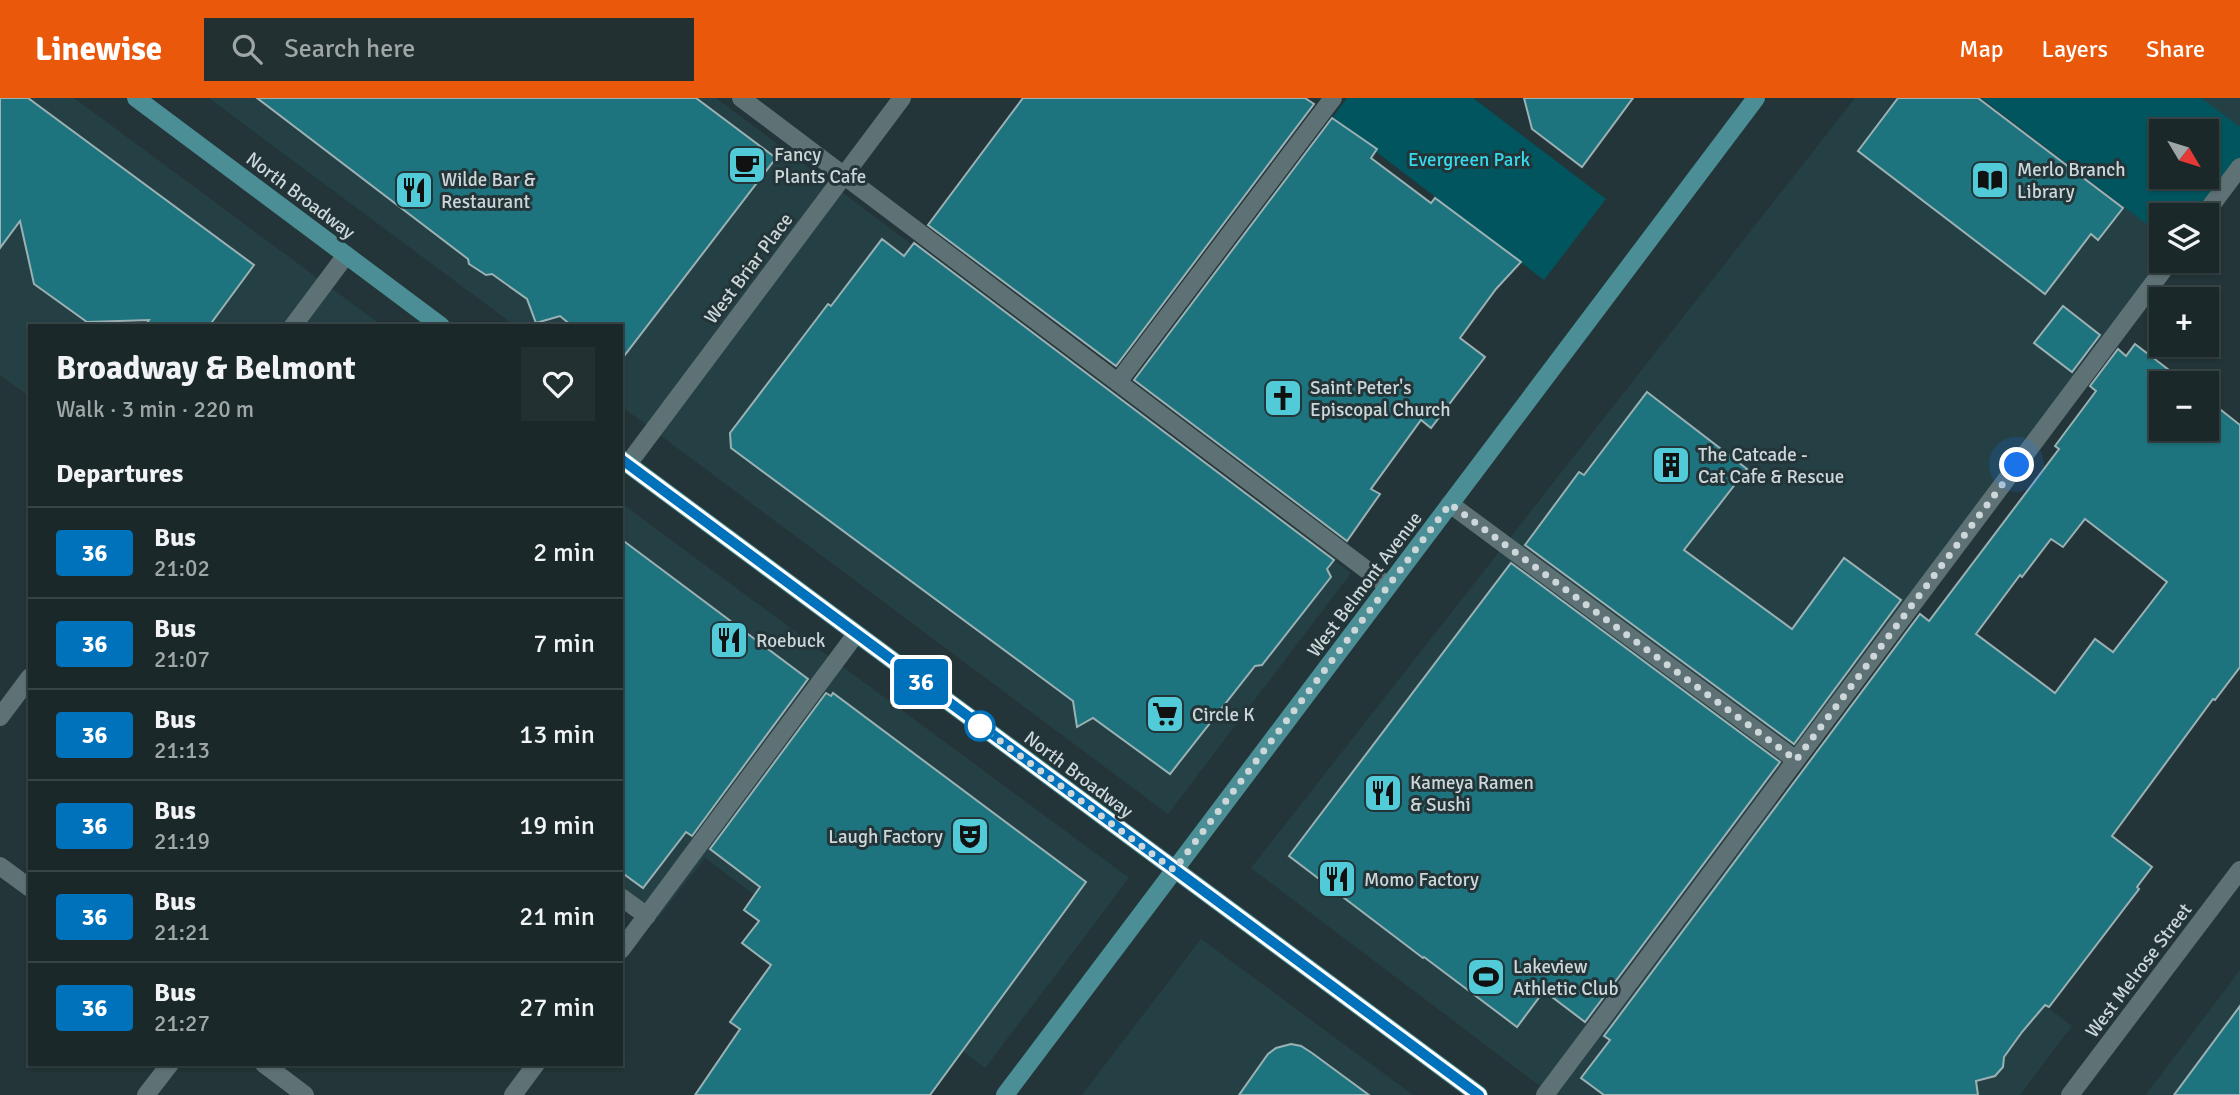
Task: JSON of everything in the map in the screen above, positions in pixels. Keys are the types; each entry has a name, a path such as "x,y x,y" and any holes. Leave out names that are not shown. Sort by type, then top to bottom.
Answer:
{"main road":[{"name":"North Broadway","path":"136,98 438,324"},
{"name":"West Belmont Avenue","path":"1005,1095 1756,98"},
{"name":"North Broadway","path":"623,465 1479,1095"}],"street":[{"path":"741,98 1388,586"},
{"name":"West Briar Place","path":"623,465 902,98"},
{"path":"1118,382 1333,98"},
{"path":"2213,203 2240,167"},
{"path":"294,324 346,255"},
{"path":"1545,1095 2161,273"},
{"path":"1450,504 1796,760"},
{"path":"623,947 856,634"},
{"path":"0,717 28,680"},
{"path":"0,866 28,887"},
{"name":"West Melrose Street","path":"2073,1094 2240,870"},
{"path":"623,898 647,916"},
{"path":"146,1095 168,1066"},
{"path":"267,1066 305,1095"},
{"path":"513,1095 535,1066"}],"shaded area":[{"path":"0,98 74,98 380,324 28,324 28,396 0,375"},
{"path":"209,98 716,98 1351,573 1168,814 623,407 623,324 513,324"},
{"path":"1855,98 1974,98 2104,194 1981,98 2240,98 2240,158 2219,173 2219,119 2149,119 2149,189 2197,189 2178,203 2149,203 2149,273 2152,273 1766,796 2072,1026 2020,1095 1552,1095 1251,868"},
{"path":"623,504 1129,878 985,1068 705,858 658,918 623,892"},
{"path":"1201,939 1413,1095 1082,1095"},
{"path":"2240,970 2240,1095 2146,1095"}],"green space":[{"name":"Evergreen Park","path":"1347,98 1473,98 1606,199 1544,280 1332,118"},
{"path":"1981,98 2201,98 2240,127 2240,158 2219,185 2219,119 2149,119 2149,189 2216,189 2205,203 2149,203 2149,226"}],"building":[{"path":"0,98 28,98 254,265 210,324 146,324 149,320 87,322 34,284 20,221 0,248"},
{"path":"257,98 696,98 776,158 623,357 623,324 570,324 560,316 536,323 527,299 492,274 486,275 469,264 468,259"},
{"path":"1023,98 1305,98 1314,104 1116,366 928,225"},
{"path":"1524,98 1633,98 1582,167 1532,129"},
{"name":"Merlo Branch Library","path":"1898,98 1978,98 2123,208 2098,240 2091,234 2045,294 1858,151"},
{"path":"1332,118 1377,149 1371,158 1431,203 1435,198 1521,262 1496,289 1460,338 1485,357 1431,428 1421,420 1371,489 1380,494 1347,541 1134,380"},
{"path":"882,239 904,256 914,243 1334,560 1327,569 1331,577 1262,665 1255,666 1170,774 1093,718 1077,727 1073,701 731,448 730,433 828,304 831,306"},
{"path":"2063,306 2100,335 2072,372 2034,343"},
{"path":"2135,344 2170,371 2149,371 2149,441 2219,441 2219,408 2240,425 2240,667 2215,700 2213,699 2112,836 2152,867 2137,887 2139,889 2049,1007 2045,1005 2022,1032 2004,1057 2003,1067 1995,1076 1976,1081 1978,1095 1604,1095 1581,1078 1610,1040 1604,1036 1920,614 1929,621 2059,449 2055,446 2096,391 2090,386 2118,349 2126,356","holes":["2085,519 2167,582 2113,652 2095,639 2055,693 1976,634 2051,539 2063,547"]},
{"path":"1647,392 1747,469 1684,550 1792,629 1844,558 1901,600 1794,744 1525,545 1579,472 1584,475"},
{"path":"623,540 808,679 692,836 686,832 643,888 623,873"},
{"path":"1511,563 1780,762 1585,1022 1544,991 1517,1027 1289,856"},
{"path":"826,693 831,696 833,693 1086,882 930,1095 695,1095 740,1029 730,1022 771,965 742,943 759,921 744,910 760,887 710,849"},
{"path":"2240,1006 2240,1095 2174,1095"},
{"path":"1291,1044 1301,1046 1312,1053 1369,1095 1239,1095 1268,1054 1276,1048"}],"bus line":[{"name":"36","path":"623,460 1479,1095"}],"place":[{"name":"Fancy Plants Cafe","path":"747,165"},
{"name":"Merlo Branch Library","path":"1990,180"},
{"name":"Wilde Bar & Restaurant","path":"414,190"},
{"name":"Saint Peter's Episcopal Church","path":"1283,398"},
{"name":"The Catcade - Cat Cafe & Rescue","path":"1671,465"},
{"name":"Roebuck","path":"729,640"},
{"name":"Circle K","path":"1165,714"},
{"name":"Kameya Ramen & Sushi","path":"1383,793"},
{"name":"Laugh Factory","path":"970,836"},
{"name":"Momo Factory","path":"1337,879"},
{"name":"Lakeview Athletic Club","path":"1486,977"}],"route":[{"path":"980,726 1174,870 1450,504 1796,760 2017,465"}]}
